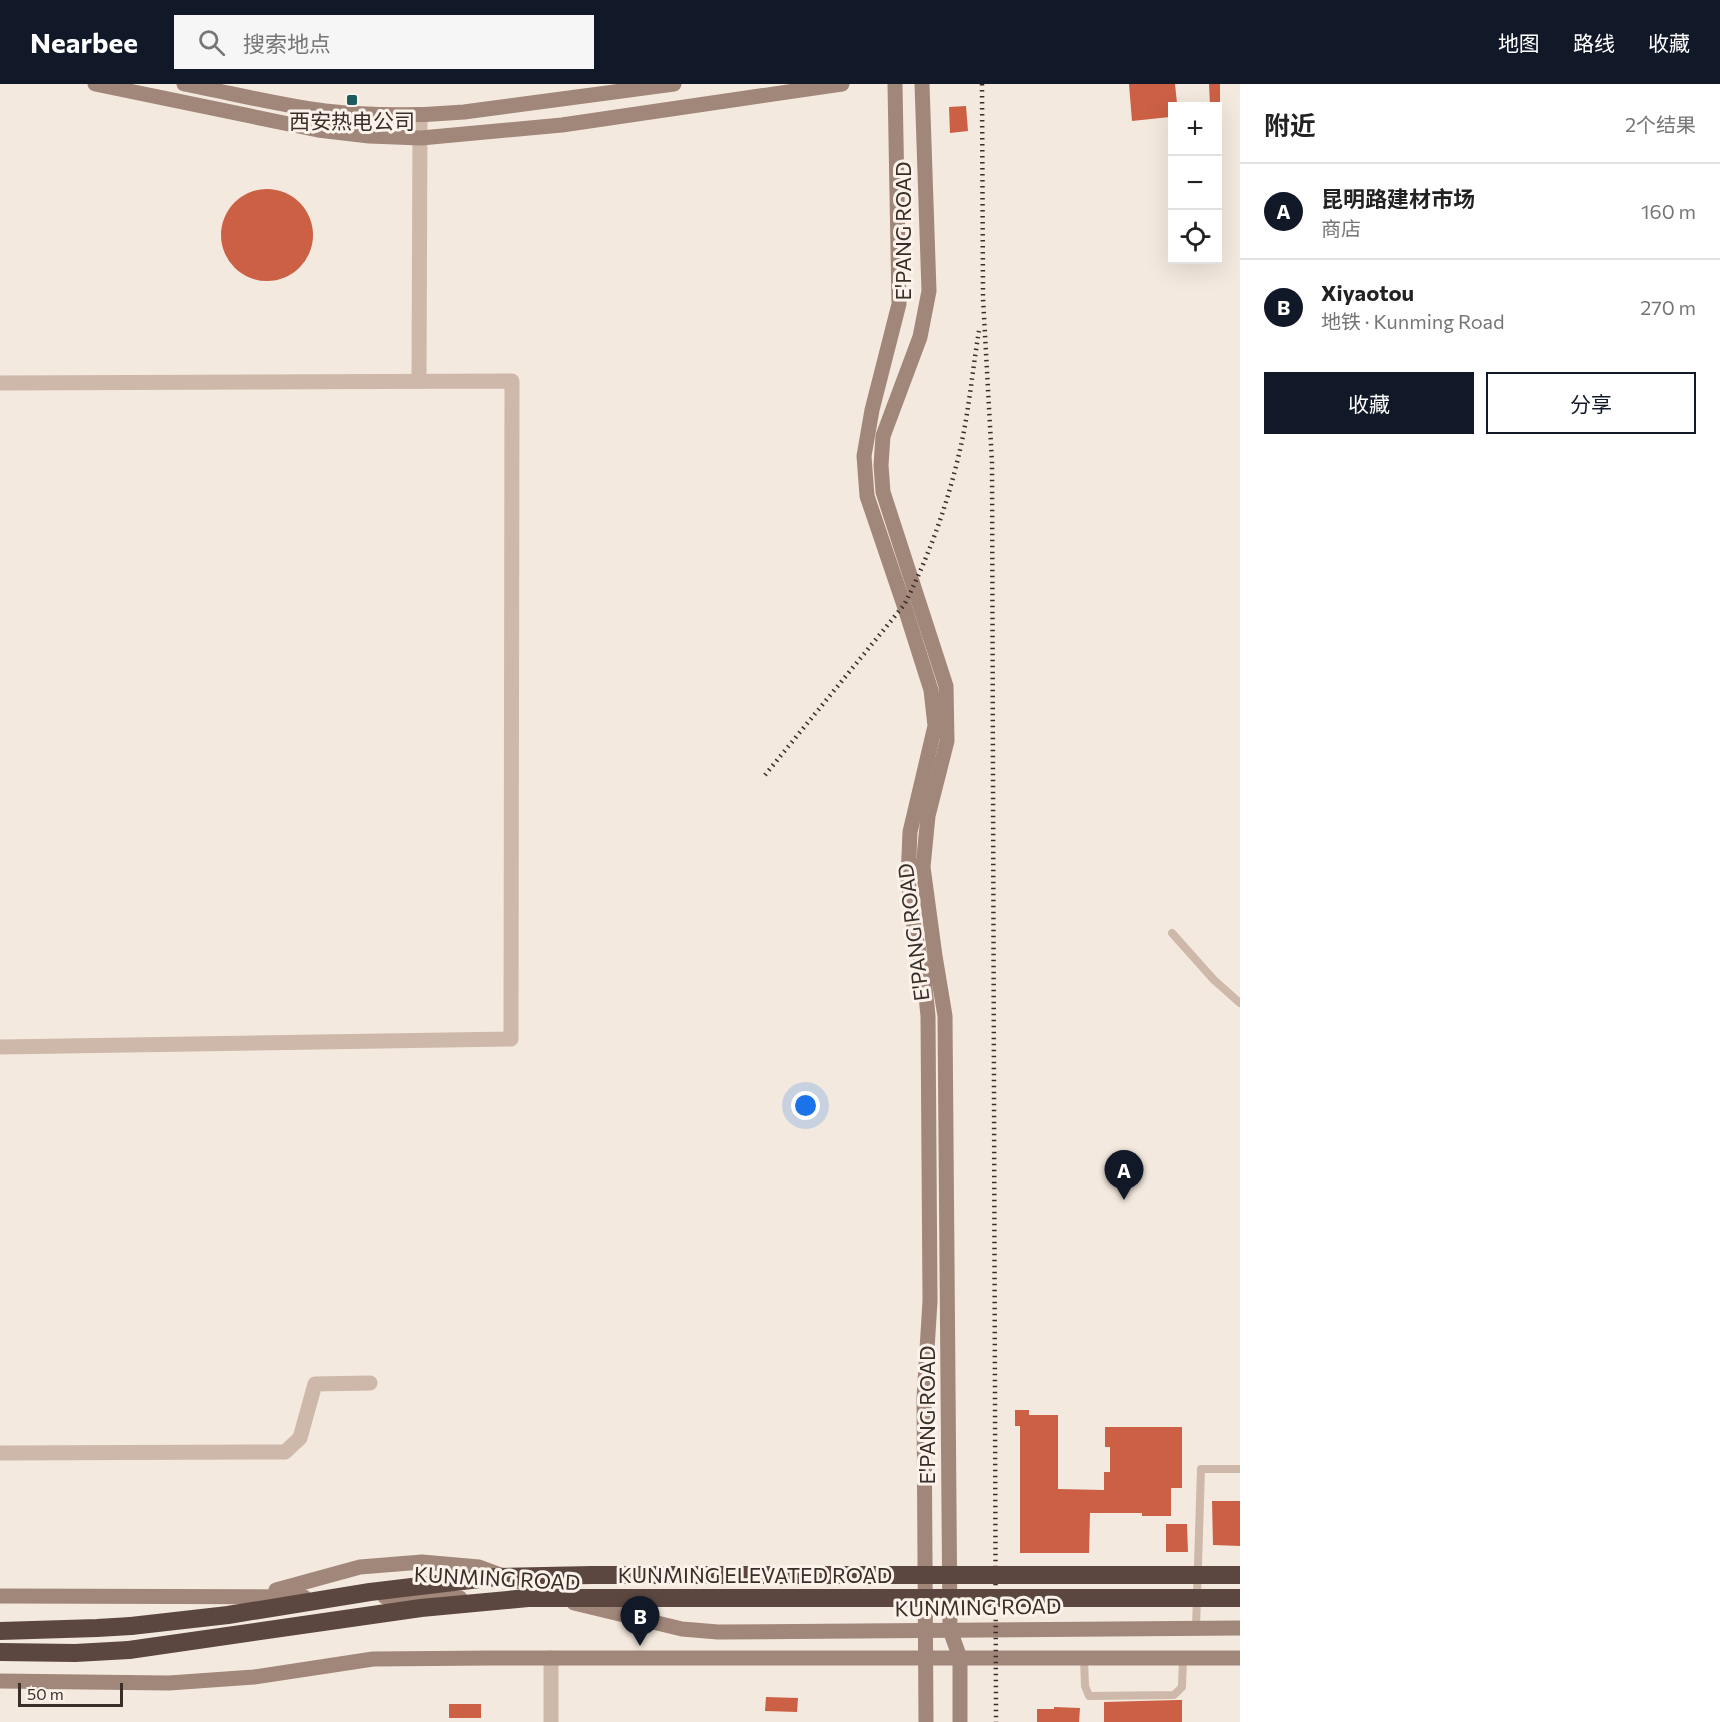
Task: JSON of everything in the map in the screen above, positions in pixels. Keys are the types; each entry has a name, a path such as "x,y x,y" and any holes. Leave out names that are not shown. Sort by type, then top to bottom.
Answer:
{"highway":[{"name":"KUNMING ELEVATED ROAD","path":"0,1631 131,1626 228,1615 370,1592 496,1577 1240,1575"},
{"name":"KUNMING ELEVATED ROAD","path":"0,1652 75,1653 129,1650 421,1608 528,1598 1240,1598"}],"main road":[{"path":"95,84 318,130 369,136 421,138 562,125 842,84"},
{"path":"184,84 324,111 374,115 420,115 503,107 674,84"},
{"name":"E'PANG ROAD","path":"896,84 899,304 872,410 864,456 867,495 931,690 935,726 910,832 908,880 914,927 924,976 928,1016 930,1301 924,1398 926,1722"},
{"name":"E'PANG ROAD","path":"922,84 929,291 921,337 883,436 880,465 883,492 946,686 947,741 928,816 923,867 945,1016 950,1630 960,1658 960,1722"},
{"path":"240,1596 289,1587 360,1567 422,1562 479,1567 578,1603"},
{"name":"KUNMING ROAD","path":"0,1596 443,1597 578,1603 682,1629 718,1632 1240,1628"},
{"path":"0,1681 169,1683 254,1677 373,1659 1240,1658"}],"street":[{"path":"419,381 420,115"},
{"path":"0,383 512,381 511,1039 0,1047"},
{"path":"0,1454 285,1452 300,1438 315,1384 370,1383"},
{"path":"551,1658 551,1722"}],"lane":[{"path":"1172,933 1214,980 1240,1003"},
{"path":"1196,1628 1202,1469 1240,1469"},
{"path":"1084,1658 1085,1686 1089,1696 1174,1695 1182,1687 1183,1658"}],"building":[{"path":"1129,84 1175,84 1177,102 1168,102 1168,117 1132,121"},
{"path":"1209,84 1220,84 1220,102 1210,102"},
{"path":"966,106 968,131 950,133 949,107"},
{"path":"267,189 285,192 300,202 310,217 313,235 310,253 300,268 285,278 267,281 249,278 234,268 224,253 221,235 224,217 234,202 249,192"},
{"path":"1015,1410 1029,1410 1029,1415 1058,1415 1058,1489 1104,1490 1104,1472 1110,1472 1110,1447 1105,1447 1105,1427 1182,1427 1182,1488 1171,1488 1171,1516 1142,1516 1142,1513 1090,1513 1089,1553 1020,1553 1020,1426 1015,1426"},
{"path":"1212,1501 1240,1501 1240,1546 1213,1545"},
{"path":"1166,1524 1187,1524 1188,1552 1166,1552"},
{"path":"766,1697 798,1698 797,1712 765,1711"},
{"path":"1182,1700 1182,1722 1104,1722 1104,1702"},
{"path":"449,1704 481,1704 481,1718 449,1718"},
{"path":"1054,1707 1080,1708 1079,1722 1037,1722 1037,1709 1054,1709"}],"railway":[{"path":"982,84 983,298 992,462 996,1722"},
{"path":"765,775 904,605 914,585 939,523 958,458 979,331"}],"place":[{"name":"西安热电公司","path":"352,100"},
{"name":"昆明路建材市场","path":"1124,1200"},
{"name":"Xiyaotou","path":"640,1646"}]}
